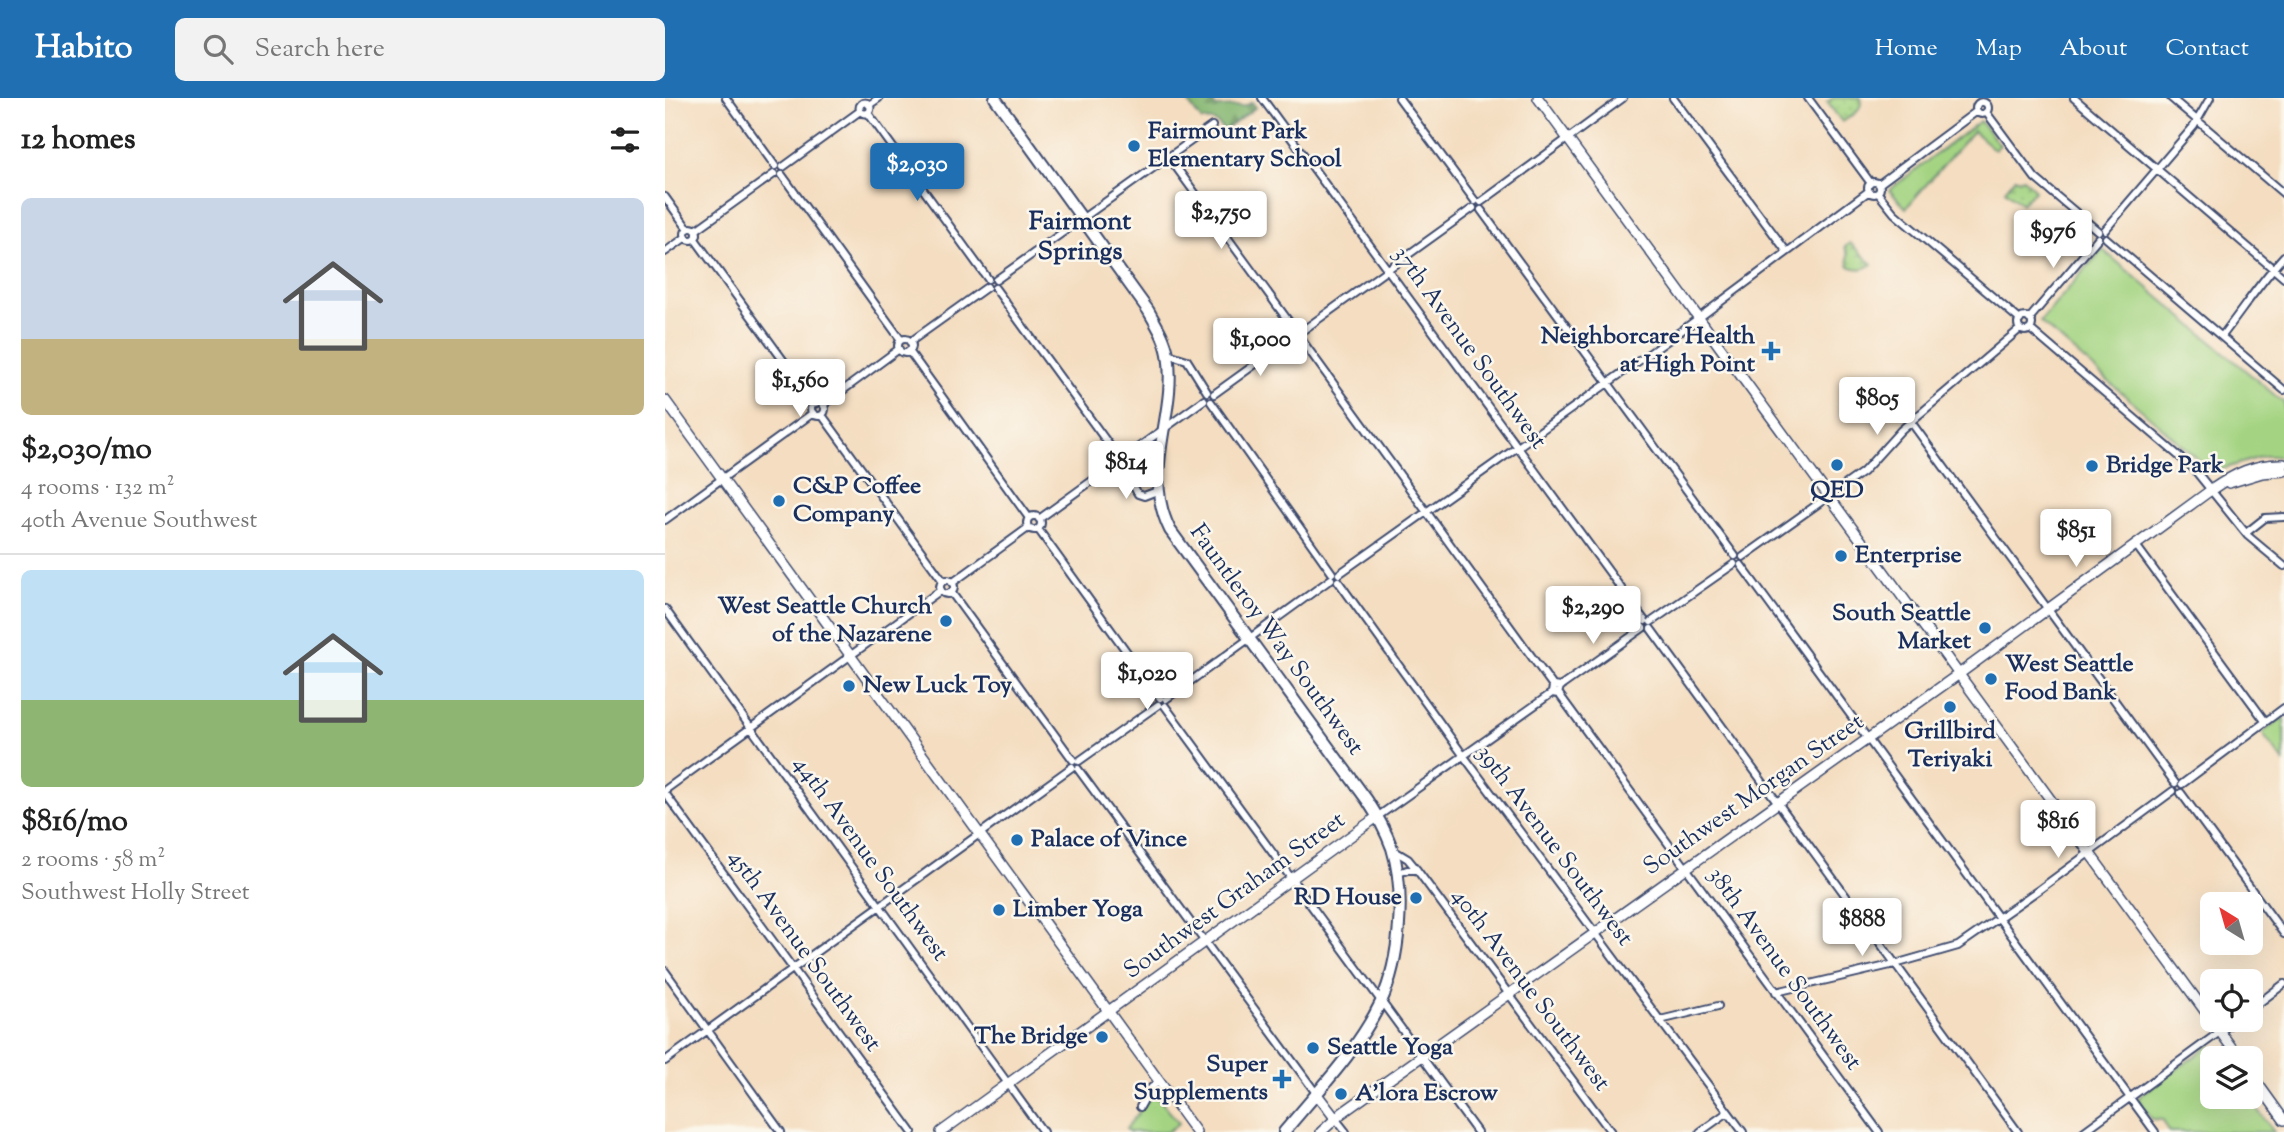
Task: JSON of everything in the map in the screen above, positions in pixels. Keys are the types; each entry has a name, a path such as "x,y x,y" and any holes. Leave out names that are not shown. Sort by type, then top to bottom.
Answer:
{"main road":[{"name":"Fauntleroy Way Southwest","path":"995,98 1148,310 1163,337 1168,354 1168,382 1158,459 1157,491 1172,533 1377,817 1392,849 1399,902 1396,949 1381,1001 1351,1049 1285,1132"},
{"path":"1538,98 2200,1004"},
{"path":"665,400 1196,1132"},
{"path":"2211,489 2241,471 2268,464 2284,464"},
{"path":"2211,489 2262,473 2284,471"},
{"name":"Southwest Morgan Street","path":"1321,1132 1335,1118 1959,674 2211,489"},
{"name":"Southwest Graham Street","path":"941,1132 1377,817"},
{"path":"2220,1032 2230,1046"},
{"path":"2263,1091 2284,1120"},
{"path":"1316,1093 1335,1118"}],"street":[{"path":"726,98 901,340"},
{"path":"665,197 688,229 696,230 863,106 879,98"},
{"name":"37th Avenue Southwest","path":"1262,98 2018,1132"},
{"path":"1399,98 1735,555 1739,554 1739,562 2155,1132"},
{"path":"1039,519 1208,401 1203,396 1298,335 1623,98"},
{"path":"1673,98 1787,252"},
{"path":"1808,98 1870,183"},
{"path":"1986,104 1994,98"},
{"path":"2074,98 2284,278"},
{"path":"2171,98 2284,194"},
{"path":"2029,319 2100,233 2158,170 2198,121 2210,98"},
{"path":"1879,184 1975,104 1986,104"},
{"path":"1975,104 1981,114 1986,112"},
{"path":"1986,104 1986,112"},
{"path":"863,106 1115,453 1138,494 1144,496 1157,491"},
{"path":"1986,112 2035,178 2284,390"},
{"path":"910,342 1212,126"},
{"name":"38th Avenue Southwest","path":"1168,156 1879,1132"},
{"path":"1870,183 1874,181 1879,184"},
{"path":"1869,191 1870,183"},
{"path":"1878,192 1879,184"},
{"path":"665,1061 1699,318 1869,191"},
{"path":"1869,191 1873,194 1878,192"},
{"path":"1878,192 1894,213 2020,320 2020,329 2030,329"},
{"path":"686,237 688,229"},
{"path":"695,239 698,234 696,230"},
{"path":"686,237 695,239"},
{"path":"665,252 686,237"},
{"path":"695,239 815,404"},
{"path":"2222,336 2272,268 2284,256"},
{"path":"2020,320 2029,319"},
{"path":"2029,319 2032,324 2030,329"},
{"name":"Southwest Graham Street","path":"1377,817 1863,472 1911,422 2020,329"},
{"path":"2030,329 2194,469 2246,533 2284,566"},
{"path":"901,340 910,342"},
{"path":"899,349 901,340"},
{"path":"909,351 910,342"},
{"path":"899,349 909,351"},
{"path":"823,405 899,349"},
{"path":"909,351 1030,518"},
{"path":"1168,354 1187,360 1210,393"},
{"name":"39th Avenue Southwest","path":"1208,401 1463,755 1743,1132"},
{"path":"815,404 823,405"},
{"path":"813,413 815,404"},
{"path":"822,415 825,411 823,405"},
{"path":"665,520 813,413"},
{"path":"813,413 816,416 822,415"},
{"path":"822,415 943,581 952,583 1028,528"},
{"path":"1911,422 2177,786 2184,788 2181,793 2284,934"},
{"path":"2246,533 2265,518 2284,517"},
{"path":"1030,518 1039,519"},
{"path":"1028,528 1030,518"},
{"path":"1038,529 1041,524 1039,519"},
{"path":"1028,528 1038,529"},
{"path":"1038,529 1291,880 1478,1132"},
{"path":"2135,544 2266,721"},
{"path":"941,590 943,581"},
{"path":"951,592 954,588 952,583"},
{"path":"665,792 941,590"},
{"path":"941,590 945,593 951,592"},
{"path":"951,592 1316,1093"},
{"name":"44th Avenue Southwest","path":"665,609 1043,1132"},
{"path":"1776,992 1954,948 2090,853 2284,708"},
{"name":"45th Avenue Southwest","path":"665,792 912,1132"},
{"name":"40th Avenue Southwest","path":"1392,849 1408,859 1417,870 1611,1132"},
{"path":"1396,874 1417,870"},
{"path":"665,971 781,1132"},
{"path":"2263,1000 2284,984"},
{"path":"1660,1020 1718,1006"},
{"path":"2083,1132 2220,1032"},
{"path":"1140,1107 1159,1081"},
{"path":"1700,1132 1728,1112"},
{"path":"1335,1118 1346,1132"}],"green space":[{"path":"1185,98 1210,98 1216,107 1245,106 1252,102 1256,107 1224,131 1215,122 1202,121"},
{"path":"1833,98 1861,98 1861,103 1856,113 1842,122 1827,102"},
{"path":"1980,121 2000,145 1995,150 1973,131 1906,208 1889,190"},
{"path":"2015,178 2023,178 2035,190 2022,204 2005,190"},
{"path":"1850,243 1872,264 1861,269 1849,266 1845,247"},
{"path":"2102,249 2284,403 2284,456 2264,456 2213,472 2040,322"},
{"path":"2283,718 2284,720 2284,762 2262,733"},
{"path":"2200,1052 2200,1109 2257,1109 2274,1132 2169,1132 2163,1120 2152,1119 2139,1097"},
{"path":"1155,1094 1179,1123 1167,1132 1130,1132 1126,1129"}],"place":[{"name":"Fairmount Park Elementary School","path":"1134,146"},
{"name":"Neighborcare Health at High Point","path":"1771,351"},
{"name":"QED","path":"1837,465"},
{"name":"Bridge Park","path":"2092,466"},
{"name":"C&P Coffee Company","path":"779,501"},
{"name":"Enterprise","path":"1841,556"},
{"name":"West Seattle Church of the Nazarene","path":"946,621"},
{"name":"South Seattle Market","path":"1985,628"},
{"name":"West Seattle Food Bank","path":"1991,679"},
{"name":"New Luck Toy","path":"849,686"},
{"name":"Grillbird Teriyaki","path":"1950,707"},
{"name":"Palace of Vince","path":"1017,840"},
{"name":"RD House","path":"1416,898"},
{"name":"Limber Yoga","path":"999,910"},
{"name":"The Bridge","path":"1102,1037"},
{"name":"Seattle Yoga","path":"1313,1048"},
{"name":"Super Supplements","path":"1282,1079"},
{"name":"A'lora Escrow","path":"1341,1094"}],"district":[{"name":"Fairmont Springs","path":"1080,237"}]}
